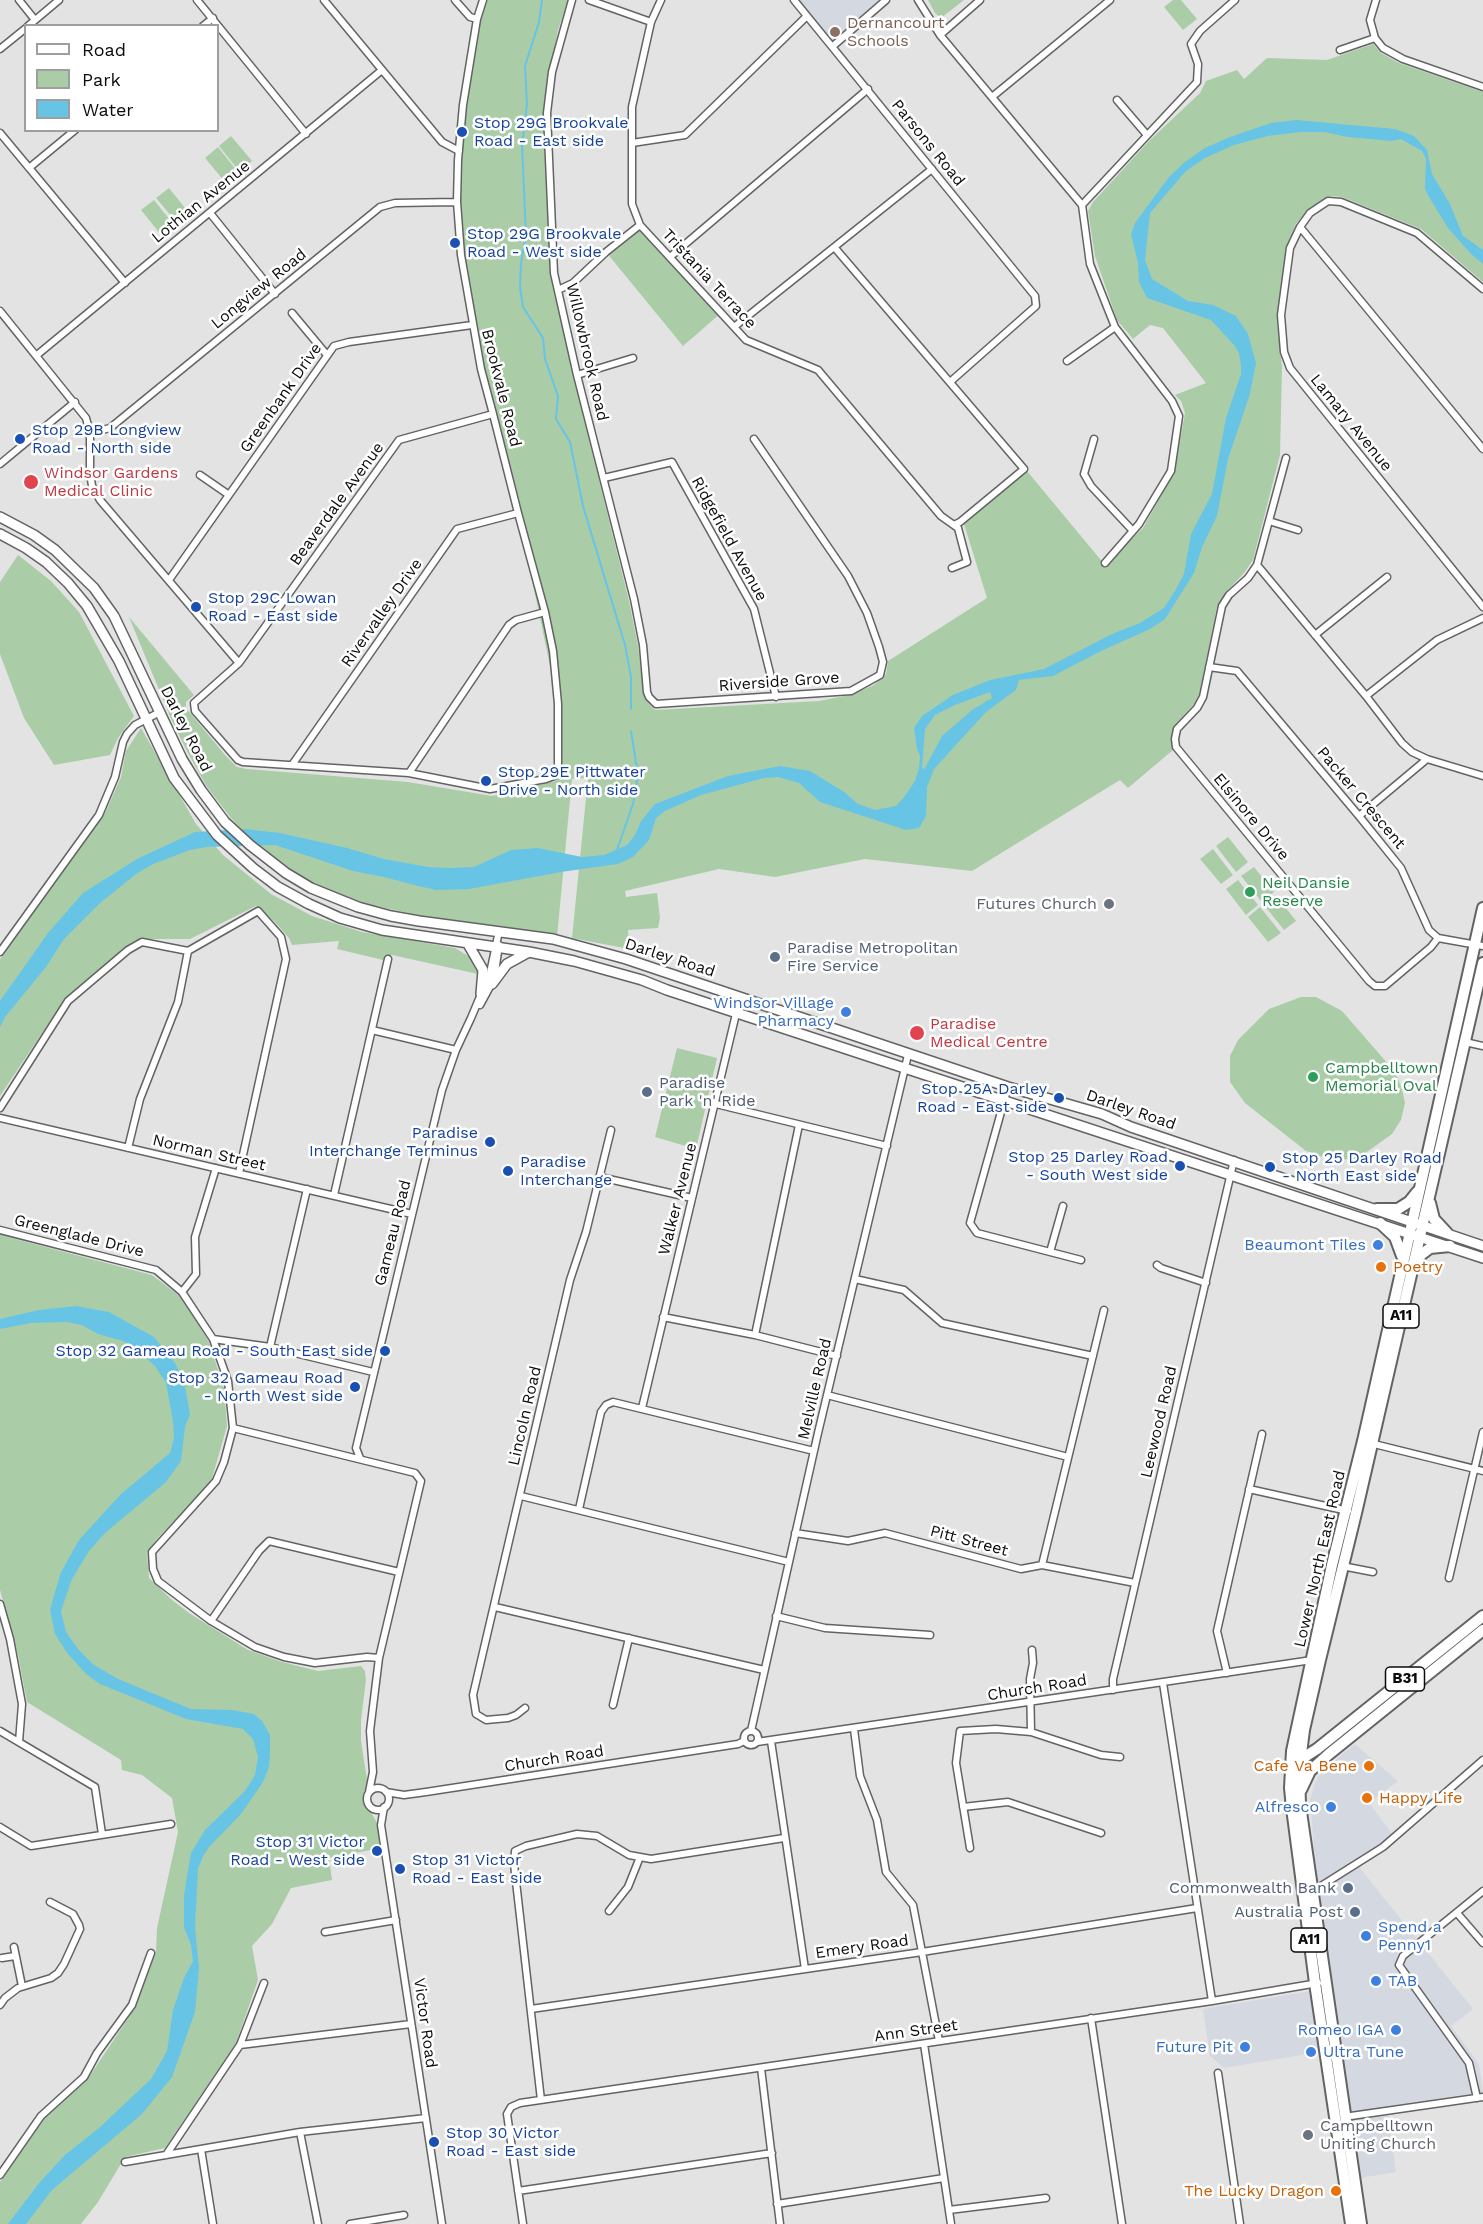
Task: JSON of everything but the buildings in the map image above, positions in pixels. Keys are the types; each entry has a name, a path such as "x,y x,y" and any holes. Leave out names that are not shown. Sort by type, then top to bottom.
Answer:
{"main road":[{"name":"Darley Road","path":"0,517 28,531 55,550 94,588 114,616 186,768 219,814 241,837 274,864 311,888 373,911 419,921 553,939 626,959 908,1055 1102,1114 1131,1127 1483,1246"},
{"name":"Darley Road","path":"0,534 46,562 78,594 103,632 174,778 202,818 253,868 294,897 340,918 382,930 529,952 574,961 642,980 1483,1258"},
{"name":"Lower North East Road","path":"1320,1983 1313,1892 1293,1743 1316,1660 1368,1442 1408,1263 1409,1232 1479,945 1483,908"},
{"path":"468,944 483,970 481,994"},
{"path":"492,984 510,961 529,952"},
{"name":"Lower North East Road","path":"1408,1263 1420,1236 1430,1197 1483,963"},
{"path":"1377,1209 1390,1211 1403,1206 1411,1200 1419,1186"},
{"path":"1430,1197 1432,1214 1439,1226 1447,1233"},
{"path":"1380,1223 1396,1239 1408,1263 1430,1248 1450,1246"},
{"name":"B31","path":"1300,1792 1314,1767 1480,1630 1483,1616"},
{"name":"B31","path":"1296,1760 1317,1749 1480,1630"},
{"name":"B31","path":"1296,1760 1308,1760 1329,1754"},
{"name":"Lower North East Road","path":"1296,1760 1290,1788 1292,1808 1340,2118 1351,2224"},
{"name":"Lower North East Road","path":"1340,2118 1361,2224"}],"street":[{"path":"19,0 35,20"},
{"path":"30,24 58,0"},
{"path":"197,0 218,24"},
{"path":"324,0 442,142 459,151"},
{"path":"455,0 470,17 477,20"},
{"name":"Brookvale Road","path":"409,772 490,789 554,776 558,772 559,765 558,704 553,651 546,612 493,414 472,325 461,255 457,202 459,151 463,105 477,20 483,0"},
{"name":"Willowbrook Road","path":"572,0 552,72 547,113 552,255 577,375 634,599 643,645 647,692 656,704"},
{"path":"589,0 651,22"},
{"name":"Tristania Terrace","path":"661,0 651,22 632,107 632,204 640,225 746,340 818,370 941,516 954,525"},
{"name":"Parsons Road","path":"794,0 1035,296 1036,306 950,382"},
{"path":"832,46 886,0"},
{"path":"918,0 940,35 1082,205 1090,264 1115,327 1173,401 1179,416 1171,471 1133,531 1105,562"},
{"path":"940,35 980,0"},
{"path":"992,97 1110,0"},
{"path":"1082,205 1197,82 1198,64 1191,44 1200,31 1235,0"},
{"path":"1376,0 1370,20 1375,38 1383,48 1403,59 1483,87"},
{"path":"632,143 685,135 807,16"},
{"path":"206,24 213,18"},
{"path":"219,25 306,134"},
{"path":"0,50 24,30"},
{"path":"1340,50 1375,38"},
{"name":"Lothian Avenue","path":"37,355 382,70"},
{"path":"670,257 868,89"},
{"path":"1117,100 1147,135"},
{"path":"29,168 73,132"},
{"path":"0,133 124,283"},
{"path":"734,327 932,168"},
{"path":"1483,289 1417,233 1341,202 1328,201 1310,213 1300,227 1483,449"},
{"name":"Longview Road","path":"90,433 110,428 380,207 395,203 457,202"},
{"path":"210,213 275,294"},
{"path":"558,290 573,283 606,252 640,225"},
{"name":"Lamary Avenue","path":"1300,227 1290,248 1281,315 1284,352 1290,368 1483,607"},
{"path":"835,248 1024,469 954,525 958,528 967,562 952,568"},
{"path":"0,311 86,418 90,433 92,486 100,500 239,663"},
{"path":"292,313 327,355"},
{"name":"Greenbank Drive","path":"170,580 334,346 348,342 472,325"},
{"path":"1066,361 1115,327"},
{"path":"577,375 633,358"},
{"path":"0,464 75,402"},
{"name":"Beaverdale Avenue","path":"292,765 237,760 195,711 194,703 239,663 399,440 493,414"},
{"name":"Riverside Grove","path":"656,704 851,691 880,675 883,662 867,613 848,576 754,439"},
{"path":"1094,439 1084,474 1091,486 1133,531"},
{"path":"1209,667 1222,606 1229,595 1248,578 1257,565 1286,458"},
{"name":"Ridgefield Avenue","path":"604,478 672,462 754,609 776,697"},
{"path":"200,475 229,495"},
{"name":"Rivervalley Drive","path":"292,765 458,529 518,513"},
{"path":"1269,521 1298,530"},
{"path":"1257,565 1402,743 1412,752 1427,759 1481,774"},
{"path":"1315,635 1387,577"},
{"path":"292,765 409,772 509,625 516,620 546,612"},
{"path":"1366,696 1437,639 1483,618"},
{"name":"Elsinore Drive","path":"1209,667 1203,697 1197,708 1177,729 1176,747 1369,981 1376,986 1385,986 1431,947 1438,938"},
{"name":"Packer Crescent","path":"1209,667 1237,671 1401,868 1429,930 1438,938"},
{"path":"0,952 99,815 115,777 123,742 130,729 160,712"},
{"path":"1359,816 1427,759"},
{"path":"0,1108 68,1001 128,950 142,942 188,951 258,911 281,938 286,959 239,1173"},
{"name":"Gameau Road","path":"471,1018 492,984 497,970 499,931"},
{"path":"1438,938 1479,945"},
{"name":"Gameau Road","path":"360,1458 356,1449 373,1372 442,1090 456,1050 490,973 497,948"},
{"path":"128,1148 140,1099 178,1002 188,951"},
{"path":"333,1196 388,959"},
{"name":"Walker Avenue","path":"642,1408 740,997"},
{"path":"372,1030 456,1050"},
{"path":"1465,1042 1483,1046"},
{"name":"Melville Road","path":"751,1731 827,1395 908,1055"},
{"path":"1008,1087 970,1223 977,1233 1082,1260"},
{"path":"716,1104 887,1146"},
{"name":"Norman Street","path":"0,1118 412,1214"},
{"path":"755,1335 800,1125"},
{"name":"Lincoln Road","path":"525,1708 508,1718 486,1720 478,1717 473,1709 473,1695 570,1280 586,1232 611,1130"},
{"name":"Leewood Road","path":"1113,1690 1113,1679 1234,1160"},
{"path":"182,1292 196,1274 195,1237 216,1168"},
{"path":"600,1177 692,1198"},
{"path":"270,1347 307,1189"},
{"path":"1050,1252 1063,1206"},
{"name":"Greenglade Drive","path":"0,1230 156,1270 182,1292 213,1339 228,1381 233,1428 224,1462 216,1481 152,1552 153,1569 158,1581 211,1621 244,1642 284,1657 315,1664 367,1657 379,1658"},
{"path":"1157,1265 1206,1283"},
{"path":"855,1279 904,1290 942,1323 1093,1356"},
{"path":"1042,1565 1104,1310"},
{"path":"663,1317 755,1335 837,1356"},
{"path":"213,1339 270,1347 373,1372"},
{"path":"827,1395 1068,1457"},
{"path":"579,1509 602,1412 606,1405 613,1402 814,1451"},
{"path":"233,1428 415,1473 421,1481 379,1658 370,1731 373,1772 367,1797 368,1804 379,1809 386,1805 388,1798 373,1772"},
{"path":"1449,1578 1483,1432"},
{"path":"1227,1673 1217,1631 1262,1434"},
{"path":"1368,1442 1483,1471"},
{"path":"1249,1489 1351,1512"},
{"path":"521,1496 789,1562"},
{"name":"Pitt Street","path":"795,1533 848,1541 885,1533 1021,1569 1042,1565 1136,1583"},
{"path":"211,1621 259,1551 269,1541 399,1572"},
{"path":"1338,1566 1373,1572"},
{"path":"0,1604 10,1639 22,1704 20,1742"},
{"path":"495,1607 764,1670"},
{"path":"776,1616 825,1628 930,1635"},
{"path":"613,1705 629,1638"},
{"path":"1031,1732 1032,1650"},
{"name":"Church Road","path":"757,1742 1316,1660"},
{"path":"1162,1683 1212,2001"},
{"path":"854,1729 860,1776 877,1820 886,1872 913,1905 939,2041"},
{"path":"970,1848 956,1763 960,1731 996,1729 1031,1732 1101,1755 1120,1757"},
{"path":"0,1731 95,1787 102,1834"},
{"path":"751,1731 757,1734 757,1742 752,1746 744,1742 744,1735 751,1731"},
{"path":"771,1741 805,1969"},
{"name":"Church Road","path":"386,1805 404,1795 744,1742"},
{"path":"1313,1892 1383,1847 1483,1760"},
{"path":"369,1792 377,1788 384,1790"},
{"name":"Church Road","path":"384,1790 404,1795"},
{"path":"963,1807 1008,1802 1101,1833"},
{"name":"Victor Road","path":"381,1825 386,1805"},
{"name":"Victor Road","path":"373,1808 381,1825 442,2224"},
{"path":"0,1827 31,1846 171,1824"},
{"path":"541,2100 514,1864 515,1851 526,1846 577,1834 597,1836 629,1855 651,1859 784,1838"},
{"path":"609,1911 628,1887 640,1857"},
{"path":"1340,2118 1480,2097 1469,2063 1399,1965 1403,1956 1483,1892"},
{"path":"0,2005 12,1992 22,1986 43,1981 58,1973 64,1965 80,1929 76,1917 50,1902"},
{"name":"Emery Road","path":"531,2009 922,1952 1197,1908"},
{"path":"1457,1913 1483,1944"},
{"path":"325,1932 396,1920"},
{"path":"14,1947 22,1986"},
{"path":"0,2175 3,2166 40,2116 84,2077 97,2053 132,2005 150,1953"},
{"path":"2,1958 15,1956"},
{"path":"166,2155 240,2045 264,1983"},
{"name":"Ann Street","path":"518,2191 507,2114 511,2107 520,2103 1320,1983"},
{"path":"1091,2018 1122,2224"},
{"path":"240,2045 411,2024"},
{"path":"924,2043 951,2224"},
{"path":"761,2068 780,2224"},
{"path":"1218,2073 1240,2224"},
{"path":"125,2162 300,2132 426,2118"},
{"path":"300,2132 318,2224"},
{"path":"201,2149 213,2224"},
{"path":"523,2224 518,2191 772,2153"},
{"path":"777,2204 944,2178"},
{"path":"949,2210 1046,2198"},
{"path":"350,2224 404,2215"}],"shaded area":[{"name":"Dernancourt Schools","path":"794,0 886,0 833,46"},
{"path":"1355,1744 1398,1781 1369,1803 1393,1835 1355,1862 1473,2009 1451,2026 1479,2064 1483,2092 1387,2106 1396,2172 1360,2178 1317,1884 1310,1800 1315,1783 1322,1771"},
{"path":"1311,1991 1320,2052 1224,2068 1210,2056 1203,2009"}],"green space":[{"path":"483,0 568,0 558,30 543,115 551,275 629,601 644,695 655,710 819,701 850,695 874,685 886,674 888,661 987,598 964,524 1027,471 1105,565 1143,528 1174,473 1185,413 1181,401 1175,395 1206,383 1163,328 1150,325 1133,339 1117,320 1095,256 1088,211 1093,202 1148,142 1200,93 1206,81 1237,70 1244,79 1267,58 1327,60 1373,44 1381,53 1399,63 1483,92 1483,282 1421,229 1342,197 1331,196 1308,209 1296,224 1287,244 1277,320 1282,367 1280,455 1253,560 1217,607 1199,695 1174,726 1173,750 1128,788 1120,780 972,871 865,859 775,877 719,869 625,891 626,897 657,893 660,918 658,928 628,930 629,949 572,938 588,778 572,779 557,937 423,916 366,904 318,886 281,864 231,818 207,787 188,753 172,721 129,617 194,695 186,702 186,708 237,767 408,782 492,796 556,781 558,704 518,513 493,414 461,255 459,151 477,20"},
{"path":"928,0 964,0 941,18 935,13"},
{"path":"1173,0 1181,0 1197,19 1183,30 1164,7"},
{"path":"231,136 252,161 239,171 219,146"},
{"path":"218,147 238,172 226,183 205,158"},
{"path":"169,188 189,213 177,223 156,198"},
{"path":"154,200 174,225 162,236 141,210"},
{"path":"640,225 721,313 683,346 606,252"},
{"path":"18,555 51,581 79,612 134,716 118,738 110,755 54,765 24,718 0,654 0,582"},
{"path":"141,728 196,824 223,855 271,894 312,916 362,932 455,948 468,956 477,966 478,974 392,955 387,955 383,960 337,949 339,941 292,945 274,921 256,906 190,939 142,939 124,949 64,1000 0,1096 0,959 106,811 121,777 126,751"},
{"path":"1228,837 1248,862 1236,872 1216,846"},
{"path":"1213,849 1233,875 1221,884 1200,859"},
{"path":"1254,867 1274,892 1262,902 1241,876"},
{"path":"1238,880 1258,905 1246,915 1226,889"},
{"path":"1276,895 1296,921 1284,930 1264,905"},
{"path":"1260,907 1281,933 1268,942 1248,917"},
{"name":"Campbelltown Memorial Oval","path":"1301,997 1316,997 1342,1011 1395,1072 1402,1089 1405,1103 1401,1120 1392,1134 1357,1159 1330,1160 1306,1151 1245,1103 1230,1082 1230,1056 1238,1040 1269,1009"},
{"path":"677,1048 717,1058 696,1149 655,1137"},
{"path":"0,1235 152,1275 181,1297 209,1342 224,1388 227,1426 211,1482 156,1540 147,1553 149,1578 189,1613 248,1650 318,1671 361,1666 365,1671 366,1680 361,1720 361,1741 367,1780 363,1798 377,1823 381,1848 329,1858 332,1880 291,1888 272,1924 252,1946 258,1980 236,2043 165,2148 125,2157 98,2202 81,2224 0,2224 0,2182 43,2117 89,2077 129,2017 156,1952 157,1928 178,1832 172,1798 142,1775 122,1770 121,1760 27,1702 18,1655 0,1590"}],"water":[{"path":"1296,120 1395,129 1414,136 1427,150 1432,174 1450,204 1463,236 1483,250 1483,264 1448,228 1429,197 1425,189 1426,159 1422,151 1401,139 1392,141 1348,137 1324,132 1268,136 1234,145 1205,158 1186,171 1150,213 1145,260 1152,279 1188,301 1213,305 1236,316 1248,334 1256,363 1250,394 1228,459 1217,516 1202,547 1194,573 1165,619 1150,629 1053,676 1019,680 1016,690 986,712 934,769 927,787 926,816 919,828 906,830 820,802 799,783 778,777 764,778 701,795 665,811 656,818 649,840 633,857 618,864 469,889 436,890 418,886 353,871 275,845 206,847 190,850 153,864 136,874 99,904 64,939 46,967 5,1017 0,1027 0,1001 48,933 83,893 137,859 195,832 245,829 280,833 384,859 428,867 449,868 474,867 511,850 538,848 582,857 604,855 627,845 635,835 641,821 655,804 728,776 780,766 810,771 844,792 858,804 875,810 896,806 915,781 919,768 920,756 914,728 922,716 953,695 990,680 1044,669 1112,634 1140,623 1164,608 1175,591 1184,574 1191,534 1212,494 1226,418 1241,374 1241,366 1239,353 1234,345 1211,320 1147,298 1139,282 1138,263 1131,234 1135,223 1169,177 1185,162 1205,148 1271,123","holes":["990,692 992,698 972,710 942,736 925,768 922,769 925,729 935,715"]},
{"path":"76,1306 109,1312 154,1337 175,1363 184,1381 190,1414 185,1427 181,1461 166,1482 105,1533 89,1551 72,1579 61,1611 66,1632 78,1649 94,1665 118,1679 191,1709 232,1710 254,1714 262,1721 270,1735 269,1767 263,1782 241,1814 209,1847 198,1869 195,1927 199,1968 195,2012 172,2077 142,2114 52,2190 26,2224 8,2224 39,2183 65,2155 99,2128 151,2079 167,2051 173,2010 184,1978 193,1961 191,1945 184,1927 184,1895 191,1853 205,1830 245,1791 255,1775 258,1757 253,1739 243,1729 186,1719 100,1684 86,1674 68,1654 55,1634 50,1610 61,1572 79,1540 121,1494 170,1453 174,1438 166,1383 155,1366 138,1350 123,1341 98,1334 82,1325 67,1322 31,1323 0,1329 0,1319 39,1310"}],"waterway":[{"path":"542,0 539,22 525,66 527,104 522,145 526,235 520,287 523,307 543,338 545,359 558,396 556,419 570,442 583,506 625,645 631,677 631,709"},
{"path":"616,853 633,804 638,775 631,731"}],"place":[{"name":"Dernancourt Schools","path":"835,32"},
{"name":"Stop 29G Brookvale Road - East side","path":"462,132"},
{"name":"Stop 29G Brookvale Road - West side","path":"455,243"},
{"name":"Stop 29B Longview Road - North side","path":"20,439"},
{"name":"Windsor Gardens Medical Clinic","path":"31,482"},
{"name":"Stop 29C Lowan Road - East side","path":"196,607"},
{"name":"Stop 29E Pittwater Drive - North side","path":"486,781"},
{"name":"Neil Dansie Reserve","path":"1250,892"},
{"name":"Futures Church","path":"1109,904"},
{"name":"Paradise Metropolitan Fire Service","path":"775,957"},
{"name":"Windsor Village Pharmacy","path":"846,1012"},
{"name":"Paradise Medical Centre","path":"917,1033"},
{"name":"Campbelltown Memorial Oval","path":"1313,1077"},
{"name":"Paradise Park 'n' Ride","path":"647,1092"},
{"name":"Stop 25A Darley Road - East side","path":"1059,1098"},
{"name":"Paradise Interchange Terminus","path":"490,1142"},
{"name":"Stop 25 Darley Road - South West side","path":"1180,1166"},
{"name":"Stop 25 Darley Road - North East side","path":"1270,1167"},
{"name":"Paradise Interchange","path":"508,1171"},
{"name":"Beaumont Tiles","path":"1378,1245"},
{"name":"Poetry","path":"1381,1267"},
{"name":"Stop 32 Gameau Road - South East side","path":"385,1351"},
{"name":"Stop 32 Gameau Road - North West side","path":"355,1387"},
{"name":"Cafe Va Bene","path":"1369,1766"},
{"name":"Happy Life","path":"1367,1798"},
{"name":"Alfresco","path":"1331,1807"},
{"name":"Stop 31 Victor Road - West side","path":"377,1851"},
{"name":"Stop 31 Victor Road - East side","path":"400,1869"},
{"name":"Commonwealth Bank","path":"1348,1888"},
{"name":"Australia Post","path":"1355,1912"},
{"name":"Spend a Penny1","path":"1366,1936"},
{"name":"TAB","path":"1376,1981"},
{"name":"Romeo IGA","path":"1396,2030"},
{"name":"Future Pit","path":"1245,2047"},
{"name":"Ultra Tune","path":"1311,2052"},
{"name":"Campbelltown Uniting Church","path":"1308,2135"},
{"name":"Stop 30 Victor Road - East side","path":"434,2142"},
{"name":"The Lucky Dragon","path":"1336,2191"}]}
